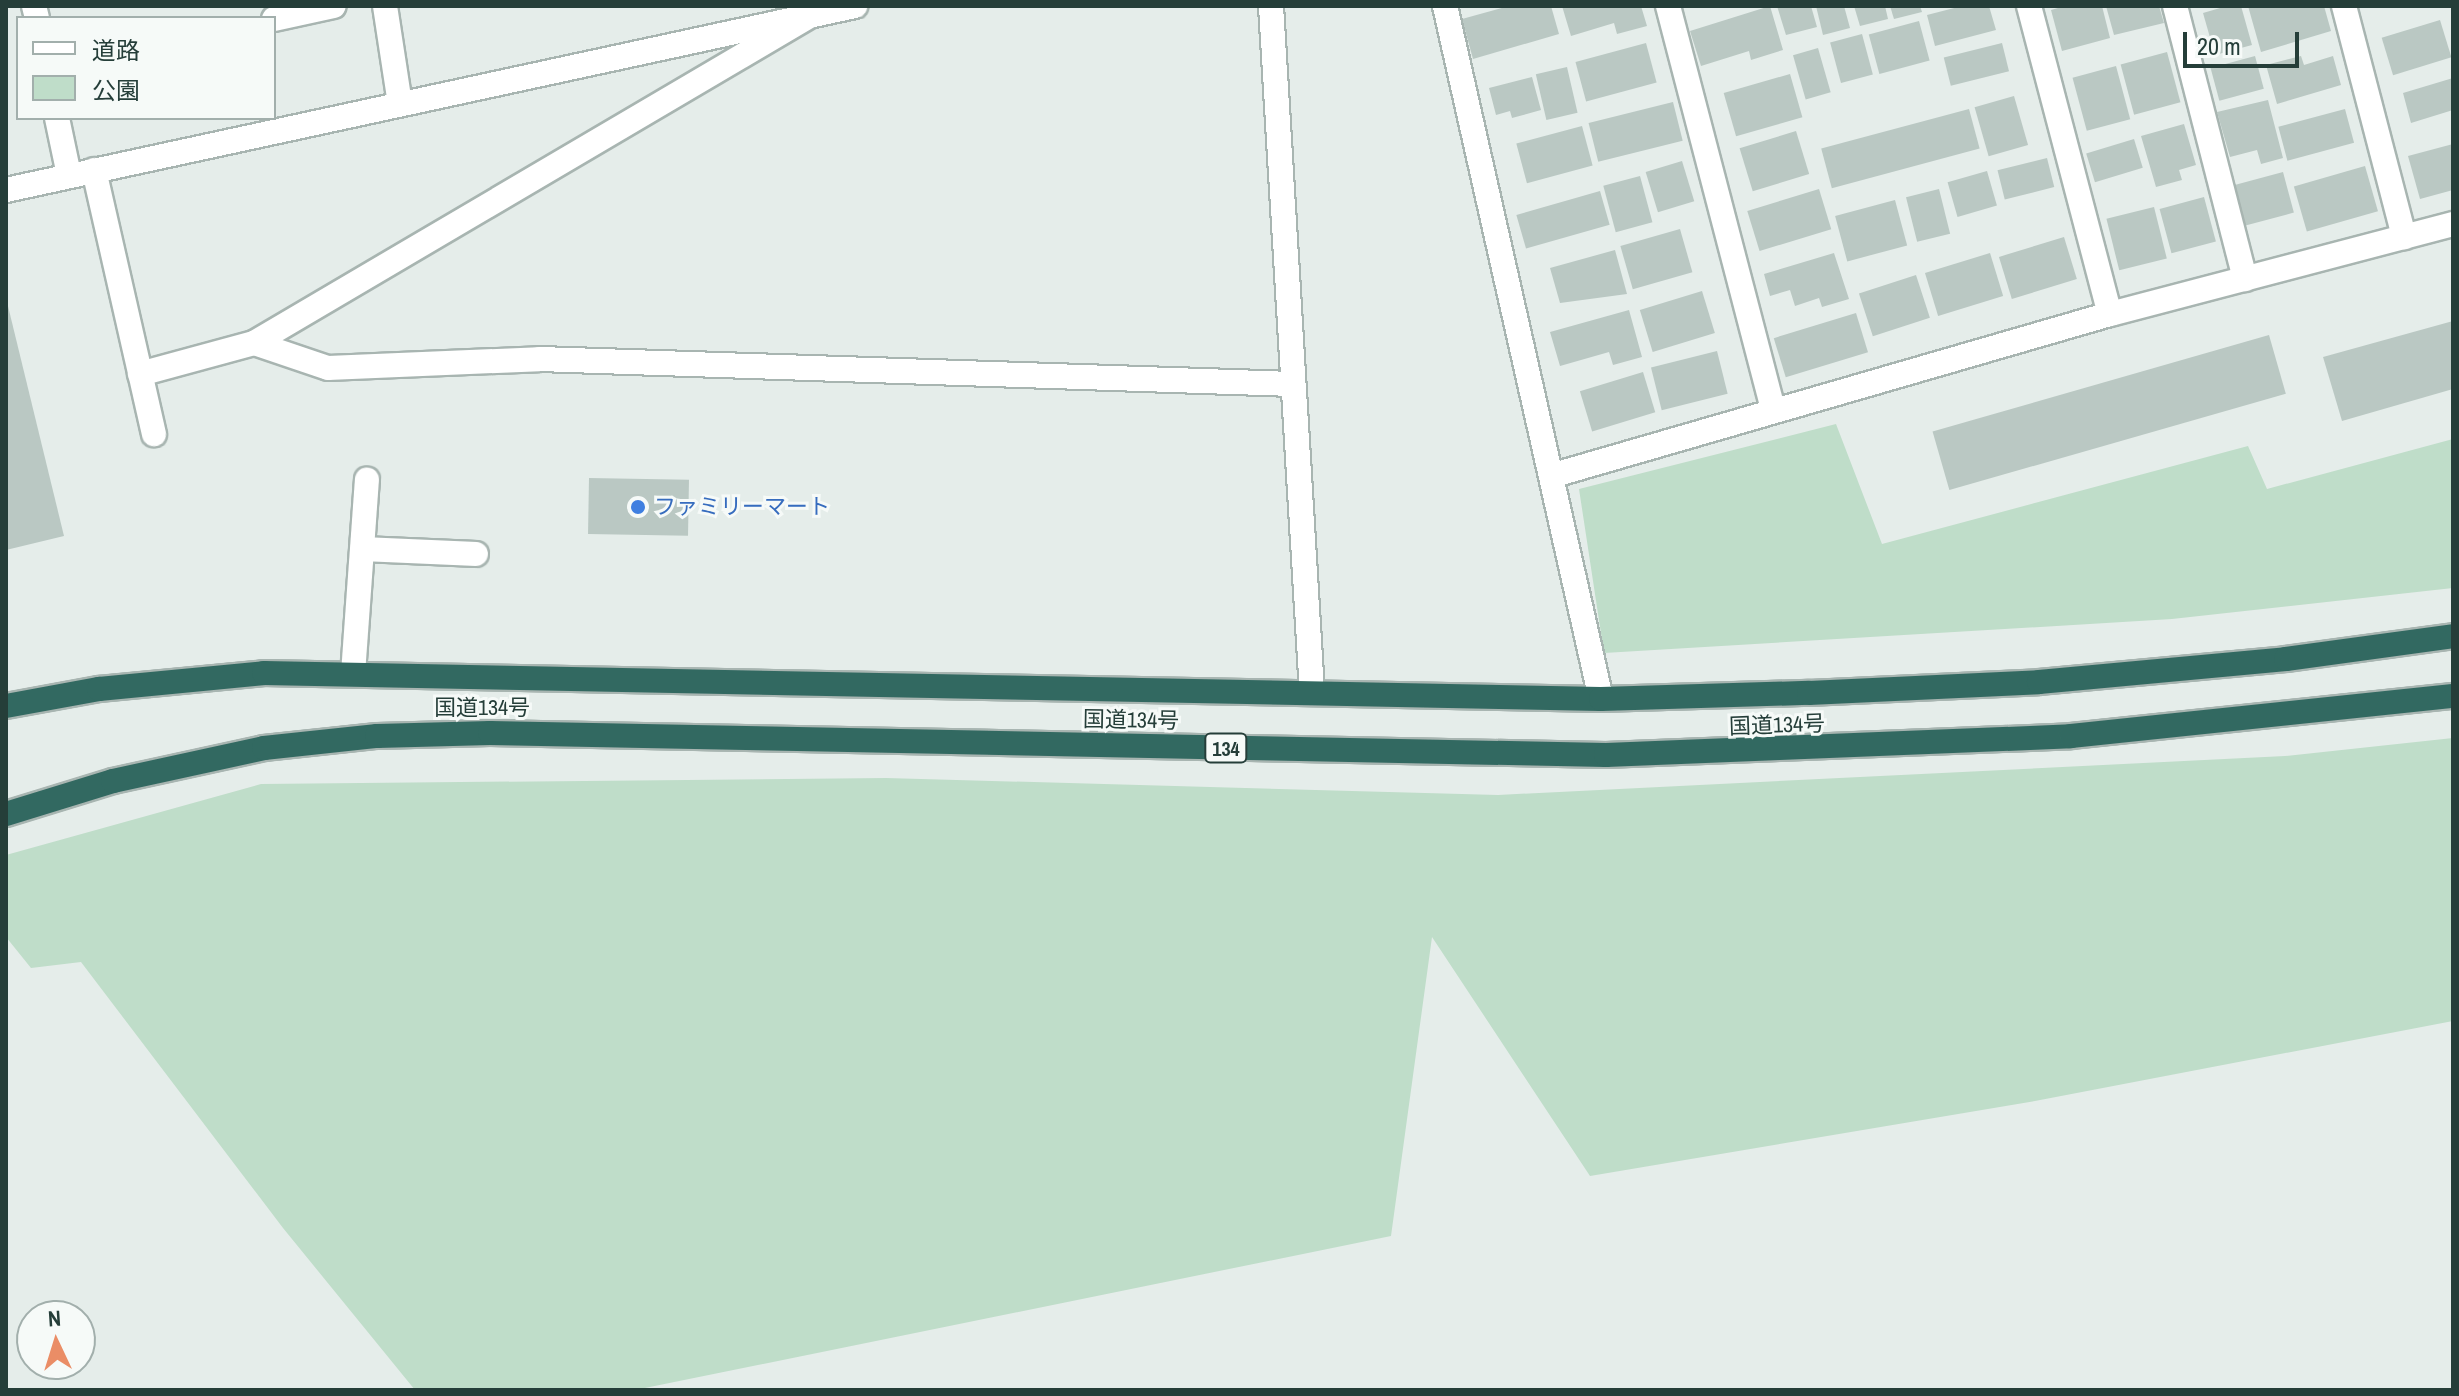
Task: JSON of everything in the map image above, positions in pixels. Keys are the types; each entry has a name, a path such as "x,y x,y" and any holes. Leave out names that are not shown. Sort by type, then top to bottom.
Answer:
{"highway":[{"name":"国道134号","path":"6,706 99,689 264,673 1601,699 2039,682 2286,659 2453,636"},
{"name":"国道134号","path":"6,814 113,781 264,748 377,736 490,733 1606,755 2071,736 2453,696"}],"street":[{"path":"276,19 334,6"},
{"path":"385,6 400,104"},
{"path":"6,190 855,6"},
{"path":"1271,6 1312,692"},
{"path":"1445,6 1554,475 1601,699"},
{"path":"1668,6 1773,410"},
{"path":"2029,6 2110,314"},
{"path":"2175,6 2245,279"},
{"path":"2344,6 2404,237"},
{"path":"140,374 254,343 808,17"},
{"path":"57,120 69,175"},
{"path":"94,170 154,434"},
{"path":"1554,475 2110,314 2453,224"},
{"path":"254,343 328,368 539,359 1293,384"},
{"path":"353,674 367,480"},
{"path":"363,549 476,554"}],"green space":[{"path":"1836,424 1882,544 2248,446 2267,489 2453,439 2453,588 2172,619 1604,653 1579,489"},
{"path":"2453,738 2453,1021 2035,1101 1590,1176 1432,937 1391,1236 635,1390 415,1390 283,1228 81,962 31,968 6,937 6,855 261,784 886,778 1498,795 2285,756"}],"building":[{"path":"1509,6 1551,6 1559,34 1473,59 1462,19"},
{"path":"1562,6 1641,6 1647,26 1617,34 1614,23 1571,36"},
{"path":"1770,6 1783,50 1751,60 1749,51 1701,66 1690,31"},
{"path":"1777,6 1811,6 1817,27 1786,35"},
{"path":"1816,6 1844,6 1850,28 1823,35"},
{"path":"1854,6 1885,6 1888,19 1860,26"},
{"path":"1890,6 1920,6 1922,12 1894,19"},
{"path":"1962,6 1989,6 1996,30 1935,46 1927,15"},
{"path":"2065,6 2102,6 2110,38 2062,51 2051,10"},
{"path":"2106,6 2159,6 2164,23 2114,35"},
{"path":"2227,6 2241,6 2252,45 2215,55 2203,13"},
{"path":"2248,6 2324,6 2331,31 2261,52"},
{"path":"2440,20 2451,57 2393,75 2382,38"},
{"path":"1919,21 1930,61 1879,74 1869,34"},
{"path":"1862,34 1873,75 1841,83 1830,43"},
{"path":"1646,43 1657,83 1586,101 1575,62"},
{"path":"2002,43 2009,71 1951,86 1944,58"},
{"path":"1818,48 1831,92 1806,99 1793,55"},
{"path":"2167,52 2180,102 2134,115 2121,64"},
{"path":"2255,56 2264,89 2219,101 2211,68"},
{"path":"2301,56 2304,65 2333,56 2341,85 2277,104 2266,65"},
{"path":"2116,66 2130,119 2087,131 2073,78"},
{"path":"1567,67 1578,113 1546,120 1536,74"},
{"path":"1790,74 1802,117 1736,136 1724,93"},
{"path":"1532,77 1541,110 1512,118 1510,111 1496,115 1489,88"},
{"path":"2453,78 2453,110 2411,123 2403,93"},
{"path":"2014,96 2028,145 1989,156 1975,107"},
{"path":"2268,100 2283,158 2261,164 2257,150 2230,157 2217,112"},
{"path":"1673,102 1683,141 1598,162 1589,123"},
{"path":"1969,109 1980,149 1832,188 1821,149"},
{"path":"2345,109 2354,143 2287,161 2278,127"},
{"path":"2184,124 2196,165 2179,170 2182,180 2156,187 2141,136"},
{"path":"1582,126 1593,166 1527,183 1516,144"},
{"path":"1796,131 1809,174 1753,191 1740,148"},
{"path":"2134,139 2143,168 2095,182 2086,154"},
{"path":"2453,144 2453,190 2420,199 2408,156"},
{"path":"2047,158 2054,187 2005,199 1998,170"},
{"path":"1682,161 1694,201 1658,212 1646,172"},
{"path":"2365,166 2378,211 2307,232 2294,186"},
{"path":"1987,171 1997,206 1958,217 1948,182"},
{"path":"2283,172 2294,213 2246,226 2235,185"},
{"path":"1640,176 1652,222 1616,232 1603,186"},
{"path":"1819,189 1831,229 1760,251 1747,211"},
{"path":"1939,189 1950,234 1917,242 1906,197"},
{"path":"1600,191 1610,225 1526,249 1516,215"},
{"path":"2204,197 2216,241 2171,253 2160,209"},
{"path":"1895,200 1907,245 1847,261 1835,216"},
{"path":"2154,207 2167,258 2119,270 2106,219"},
{"path":"1680,229 1692,272 1633,289 1620,246"},
{"path":"2064,237 2077,279 2012,299 1999,257"},
{"path":"1615,250 1627,294 1560,303 1550,268"},
{"path":"1834,253 1849,299 1822,307 1819,298 1795,306 1790,290 1770,296 1764,274"},
{"path":"1990,253 2003,296 1938,316 1925,273"},
{"path":"1916,275 1930,318 1873,336 1859,294"},
{"path":"1702,291 1715,333 1653,352 1640,310"},
{"path":"6,303 64,536 6,550"},
{"path":"1629,310 1642,357 1613,365 1609,352 1560,366 1550,332"},
{"path":"1856,313 1868,352 1786,377 1774,338"},
{"path":"2453,321 2453,389 2342,421 2323,357"},
{"path":"2269,335 2286,394 1949,490 1933,431"},
{"path":"1717,351 1728,394 1662,410 1651,367"},
{"path":"1643,372 1655,412 1592,431 1580,391"},
{"name":"ファミリーマート","path":"589,478 689,480 688,536 588,534"}],"place":[{"name":"ファミリーマート","path":"638,507"}]}
